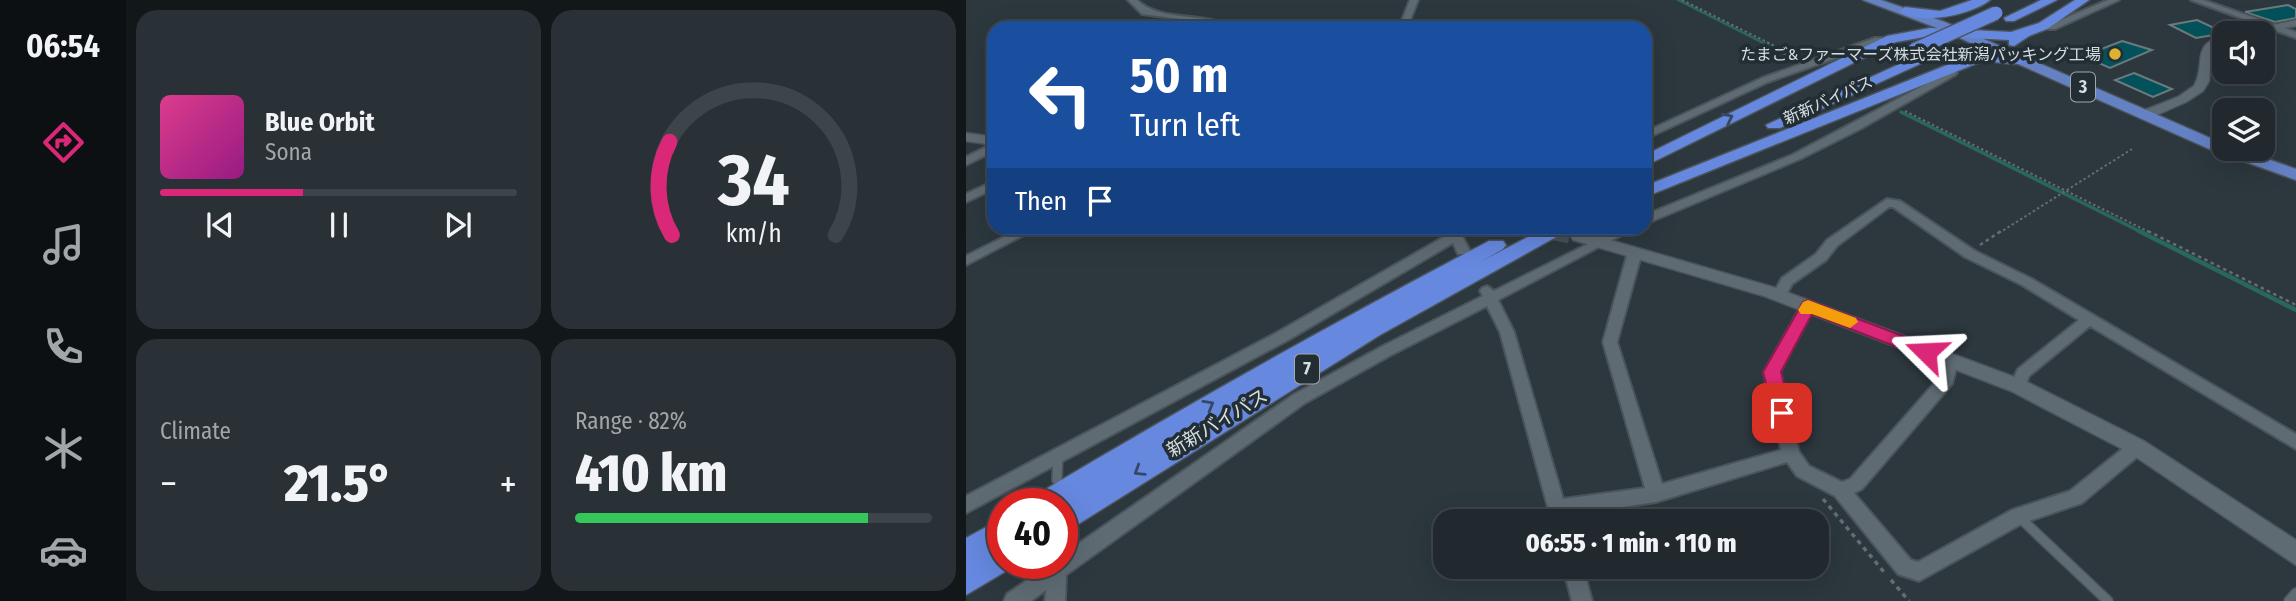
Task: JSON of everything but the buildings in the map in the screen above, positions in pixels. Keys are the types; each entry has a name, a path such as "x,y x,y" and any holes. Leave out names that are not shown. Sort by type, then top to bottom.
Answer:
{"highway":[{"name":"新新バイパス","path":"1652,181 2025,0"},
{"name":"新新バイパス","path":"1652,167 1921,52 2051,0"},
{"path":"1652,189 1950,69 1986,44 2043,26 2083,0"},
{"path":"1905,12 1941,15 1968,6"},
{"path":"1894,38 1941,24 1968,6"},
{"path":"1968,6 1963,34 1970,57"},
{"path":"1652,158 1894,38 1917,22 1905,12"},
{"path":"1894,38 1923,33 2017,34"},
{"path":"2017,34 2011,45 2022,60"},
{"path":"1970,57 1990,56 2022,60"},
{"name":"新新バイパス","path":"1072,488 1355,320 1515,235"},
{"name":"新新バイパス","path":"1078,509 1372,329 1565,235"},
{"path":"966,554 987,541"},
{"path":"966,581 987,567"}],"main road":[{"name":"3","path":"1869,0 1941,24 2213,145 2296,174"}],"street":[{"path":"1132,0 1145,12 1204,21"},
{"path":"1406,21 1414,0"},
{"path":"2043,26 2052,27 2115,0"},
{"path":"2195,0 2254,21"},
{"path":"2275,26 2296,23"},
{"path":"2275,28 2296,35"},
{"path":"1652,133 1706,106 1878,40 1894,38"},
{"path":"2145,115 2198,91 2204,80 2203,63 2207,50 2212,45"},
{"path":"1652,217 1796,157 1896,106 1948,76 1952,73 1950,69"},
{"path":"966,137 987,142"},
{"path":"966,162 987,148"},
{"path":"966,185 982,191"},
{"path":"966,198 987,188"},
{"path":"1779,296 1787,281 1821,257 1832,243 1887,203 1896,204 1970,254 2027,282 2296,442"},
{"path":"966,261 1017,235"},
{"path":"966,505 1283,336 1448,235"},
{"path":"1455,235 1463,251"},
{"path":"1078,552 1299,398 1488,294 1566,235"},
{"path":"1576,235 1779,296 2018,386 2137,447 2296,554"},
{"path":"1635,252 1610,342 1656,494"},
{"path":"1488,294 1507,332 1557,509"},
{"path":"1808,306 1772,372 1791,454 1803,471 1841,490 1905,567 1919,572 2018,516 2076,497 2137,447"},
{"path":"2018,386 2023,373 2090,319"},
{"path":"1841,490 1856,484 1946,380 1950,361"},
{"path":"1587,509 1656,494 1791,454"},
{"path":"1014,601 1042,579"},
{"path":"1055,601 1056,579"},
{"path":"1576,579 1582,601"}],"lane":[{"path":"1883,100 1896,106"},
{"path":"1057,480 1058,454"},
{"path":"2018,516 2108,601"},
{"path":"2289,601 2296,593"}],"path":[{"path":"1682,0 1814,66"},
{"path":"1896,106 2296,305"},
{"path":"1970,254 2056,195 2132,149"},
{"path":"1803,471 1831,509 1909,601"}],"waterway":[{"path":"1678,0 1795,59"},
{"path":"1901,112 2139,231"},
{"path":"2139,231 2143,233"},
{"path":"2139,231 2296,310"}],"tunnel":[{"path":"1574,235 1579,236"}],"slow traffic":[{"path":"1806,310 1808,306 1850,322"}],"place":[{"name":"たまご&ファーマーズ株式会社新潟パッキング工場","path":"2115,54"}],"route":[{"path":"1782,413 1772,372 1808,306 1926,352"}]}
